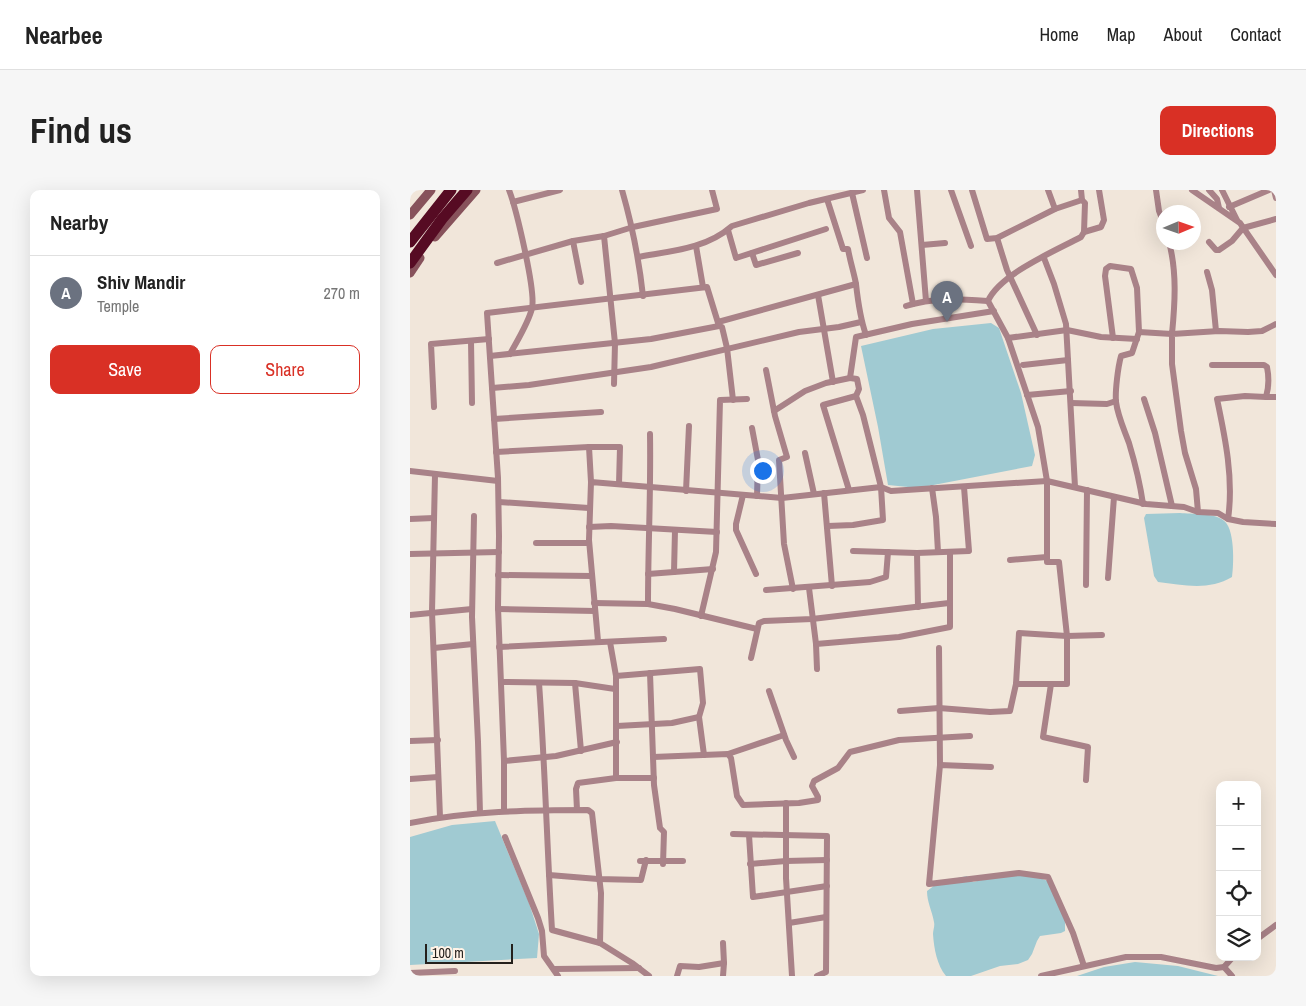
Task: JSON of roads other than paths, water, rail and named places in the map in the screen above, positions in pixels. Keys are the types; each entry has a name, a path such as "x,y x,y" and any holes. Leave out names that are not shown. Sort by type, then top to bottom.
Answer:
{"highway":[{"path":"410,242 451,190"},
{"path":"410,262 442,219 467,190"}],"street":[{"path":"410,216 431,190"},
{"path":"410,273 452,216 476,190"},
{"path":"509,190 525,255 533,307 510,354"},
{"path":"512,202 560,190"},
{"path":"622,190 633,227 643,296"},
{"path":"497,263 574,241 604,236 633,227 717,209 712,190"},
{"path":"638,257 706,244 732,226 863,190"},
{"path":"884,190 889,218 900,232 910,305 953,298 988,301"},
{"path":"917,190 926,301"},
{"path":"951,190 971,246"},
{"path":"972,190 987,239 997,238 1055,209 1082,200"},
{"path":"1048,190 1055,209"},
{"path":"988,301 992,293 1010,276 1081,237 1084,232 1085,203 1082,200 1081,190"},
{"path":"1084,232 1101,227 1104,220 1099,190"},
{"path":"1156,190 1158,205"},
{"path":"1192,190 1242,226"},
{"path":"1209,190 1217,199 1219,208"},
{"path":"1222,190 1229,206 1276,275"},
{"path":"1229,206 1269,190"},
{"path":"1274,190 1276,198"},
{"path":"852,193 867,258"},
{"path":"827,199 843,249 848,250 856,284 856,297 861,322 866,334"},
{"path":"1209,242 1216,250 1223,249 1232,241 1242,226 1276,219"},
{"path":"728,230 736,258 826,228"},
{"path":"604,236 609,270 614,342 614,384"},
{"path":"997,238 1010,276 1036,335"},
{"path":"574,241 581,282"},
{"path":"922,245 945,243"},
{"path":"696,246 703,287"},
{"path":"1171,250 1175,269 1172,364 1185,454 1196,489 1198,512"},
{"path":"752,252 756,265 798,253"},
{"path":"1044,258 1064,315 1067,330 1075,487"},
{"path":"1113,338 1105,276 1106,269 1110,266 1130,269 1136,288 1139,332 1132,353 1121,356 1116,401 1120,423 1128,441 1135,466 1143,504"},
{"path":"1207,272 1212,290 1216,331"},
{"path":"490,356 650,339 718,324 856,284"},
{"path":"504,811 498,609 499,502 487,313 707,287 718,324 722,327 728,348 733,400"},
{"path":"818,295 833,382"},
{"path":"988,301 1008,338 1038,427 1047,481 1047,562 1059,562 1067,636 1067,684 1016,684"},
{"path":"850,378 856,337 912,324 994,312"},
{"path":"492,388 529,385 652,366 799,332 861,322"},
{"path":"1139,332 1172,334 1216,331 1248,332 1262,331 1276,324"},
{"path":"1008,338 1067,330 1137,340"},
{"path":"434,407 430,345 489,339"},
{"path":"471,341 472,403"},
{"path":"1023,365 1068,360"},
{"path":"1212,365 1264,365 1267,367 1268,372 1269,389 1266,397"},
{"path":"766,370 774,411 787,457 779,460 784,544 793,589"},
{"path":"774,411 805,391 850,378 857,379 859,389 856,396 863,415 881,487 883,520 853,526 828,526"},
{"path":"1027,395 1071,391"},
{"path":"848,490 824,405 856,396"},
{"path":"1228,518 1230,504 1228,459 1217,399 1245,396 1276,397"},
{"path":"701,616 713,569 717,532 720,400 747,399"},
{"path":"1144,399 1155,432 1172,506"},
{"path":"1072,403 1107,404 1116,401"},
{"path":"494,419 601,412"},
{"path":"686,491 689,426"},
{"path":"752,428 758,460 757,496"},
{"path":"648,604 650,434"},
{"path":"589,447 591,482 589,543 598,641"},
{"path":"496,452 620,447 619,484"},
{"path":"805,453 814,494"},
{"path":"410,471 498,481"},
{"path":"435,475 432,612 440,817"},
{"path":"591,482 782,498 881,487 891,491 1047,481 1143,504 1184,506 1198,512 1218,513 1243,522 1276,524"},
{"path":"853,552 916,553 969,551 964,487"},
{"path":"932,488 938,552"},
{"path":"1086,585 1088,490"},
{"path":"824,493 832,586"},
{"path":"743,495 736,530 756,574"},
{"path":"1108,578 1114,497"},
{"path":"499,502 589,508"},
{"path":"474,516 472,609 480,812"},
{"path":"410,519 434,518"},
{"path":"589,527 611,526 717,532"},
{"path":"674,572 675,530"},
{"path":"536,543 589,543"},
{"path":"410,554 499,552"},
{"path":"766,590 870,582 886,577 888,552"},
{"path":"816,644 899,637 950,627 950,552"},
{"path":"916,553 918,607"},
{"path":"1010,560 1047,557"},
{"path":"648,574 713,569"},
{"path":"498,576 592,576"},
{"path":"809,588 817,669"},
{"path":"594,603 648,604 758,629"},
{"path":"751,658 759,623 764,621 812,619 949,603"},
{"path":"410,615 472,609"},
{"path":"498,609 595,611"},
{"path":"900,711 939,708 990,712 1010,711 1016,684 1018,633 1067,636 1102,635"},
{"path":"499,647 664,639"},
{"path":"610,642 616,676 616,778"},
{"path":"434,648 473,644"},
{"path":"939,648 938,738 940,765 929,884 1019,873 1048,877 1073,933 1084,966"},
{"path":"616,676 700,669 703,703 699,716 704,755"},
{"path":"650,673 654,778 660,828 664,832 663,862"},
{"path":"501,682 575,683 615,689"},
{"path":"539,682 545,758 552,930 600,944 649,976"},
{"path":"575,683 582,751"},
{"path":"1051,684 1043,737 1088,747 1086,780"},
{"path":"769,690 784,736 794,757"},
{"path":"617,726 672,723 699,716"},
{"path":"653,757 728,754 784,736"},
{"path":"728,754 731,758 737,796 743,805 799,803 818,800 812,786 814,781 838,768 850,752 899,740 970,736"},
{"path":"410,741 438,740"},
{"path":"504,761 545,758 617,742"},
{"path":"940,765 991,767"},
{"path":"410,779 438,777"},
{"path":"577,810 576,789 578,783 616,778 654,778"},
{"path":"786,803 788,923 792,976"},
{"path":"410,823 480,812 588,810 592,813 601,893 600,944"},
{"path":"732,834 827,836 826,972 817,976"},
{"path":"749,834 753,897 826,886"},
{"path":"505,837 538,918 542,931 544,956 558,976"},
{"path":"549,875 641,880 643,860 663,862 683,860"},
{"path":"750,864 827,860"},
{"path":"788,923 826,917"},
{"path":"1261,936 1276,926"},
{"path":"723,943 723,976"},
{"path":"1041,976 1126,957 1161,957 1216,968 1224,967 1229,961"},
{"path":"677,976 680,966 699,967 724,963"},
{"path":"1224,967 1232,976"},
{"path":"554,968 639,968"},
{"path":"410,973 431,974 455,971"}],"water":[{"path":"991,323 999,328 1021,393 1035,455 1032,466 918,488 888,485 861,346 933,329"},
{"path":"1180,513 1214,516 1227,524 1233,546 1232,577 1205,586 1158,582 1154,576 1144,518 1146,514"},
{"path":"495,821 529,903 539,934 537,958 410,965 410,837 452,825"},
{"path":"1007,874 1028,874 1048,881 1065,918 1065,931 1040,936 1028,960 1018,964 1000,966 971,976 946,976 940,967 935,951 934,924 927,891 939,882 967,876 973,882"},
{"path":"1135,962 1178,966 1218,976 1077,976 1104,967"}],"place":[{"name":"Shiv Mandir","path":"947,322"}]}
